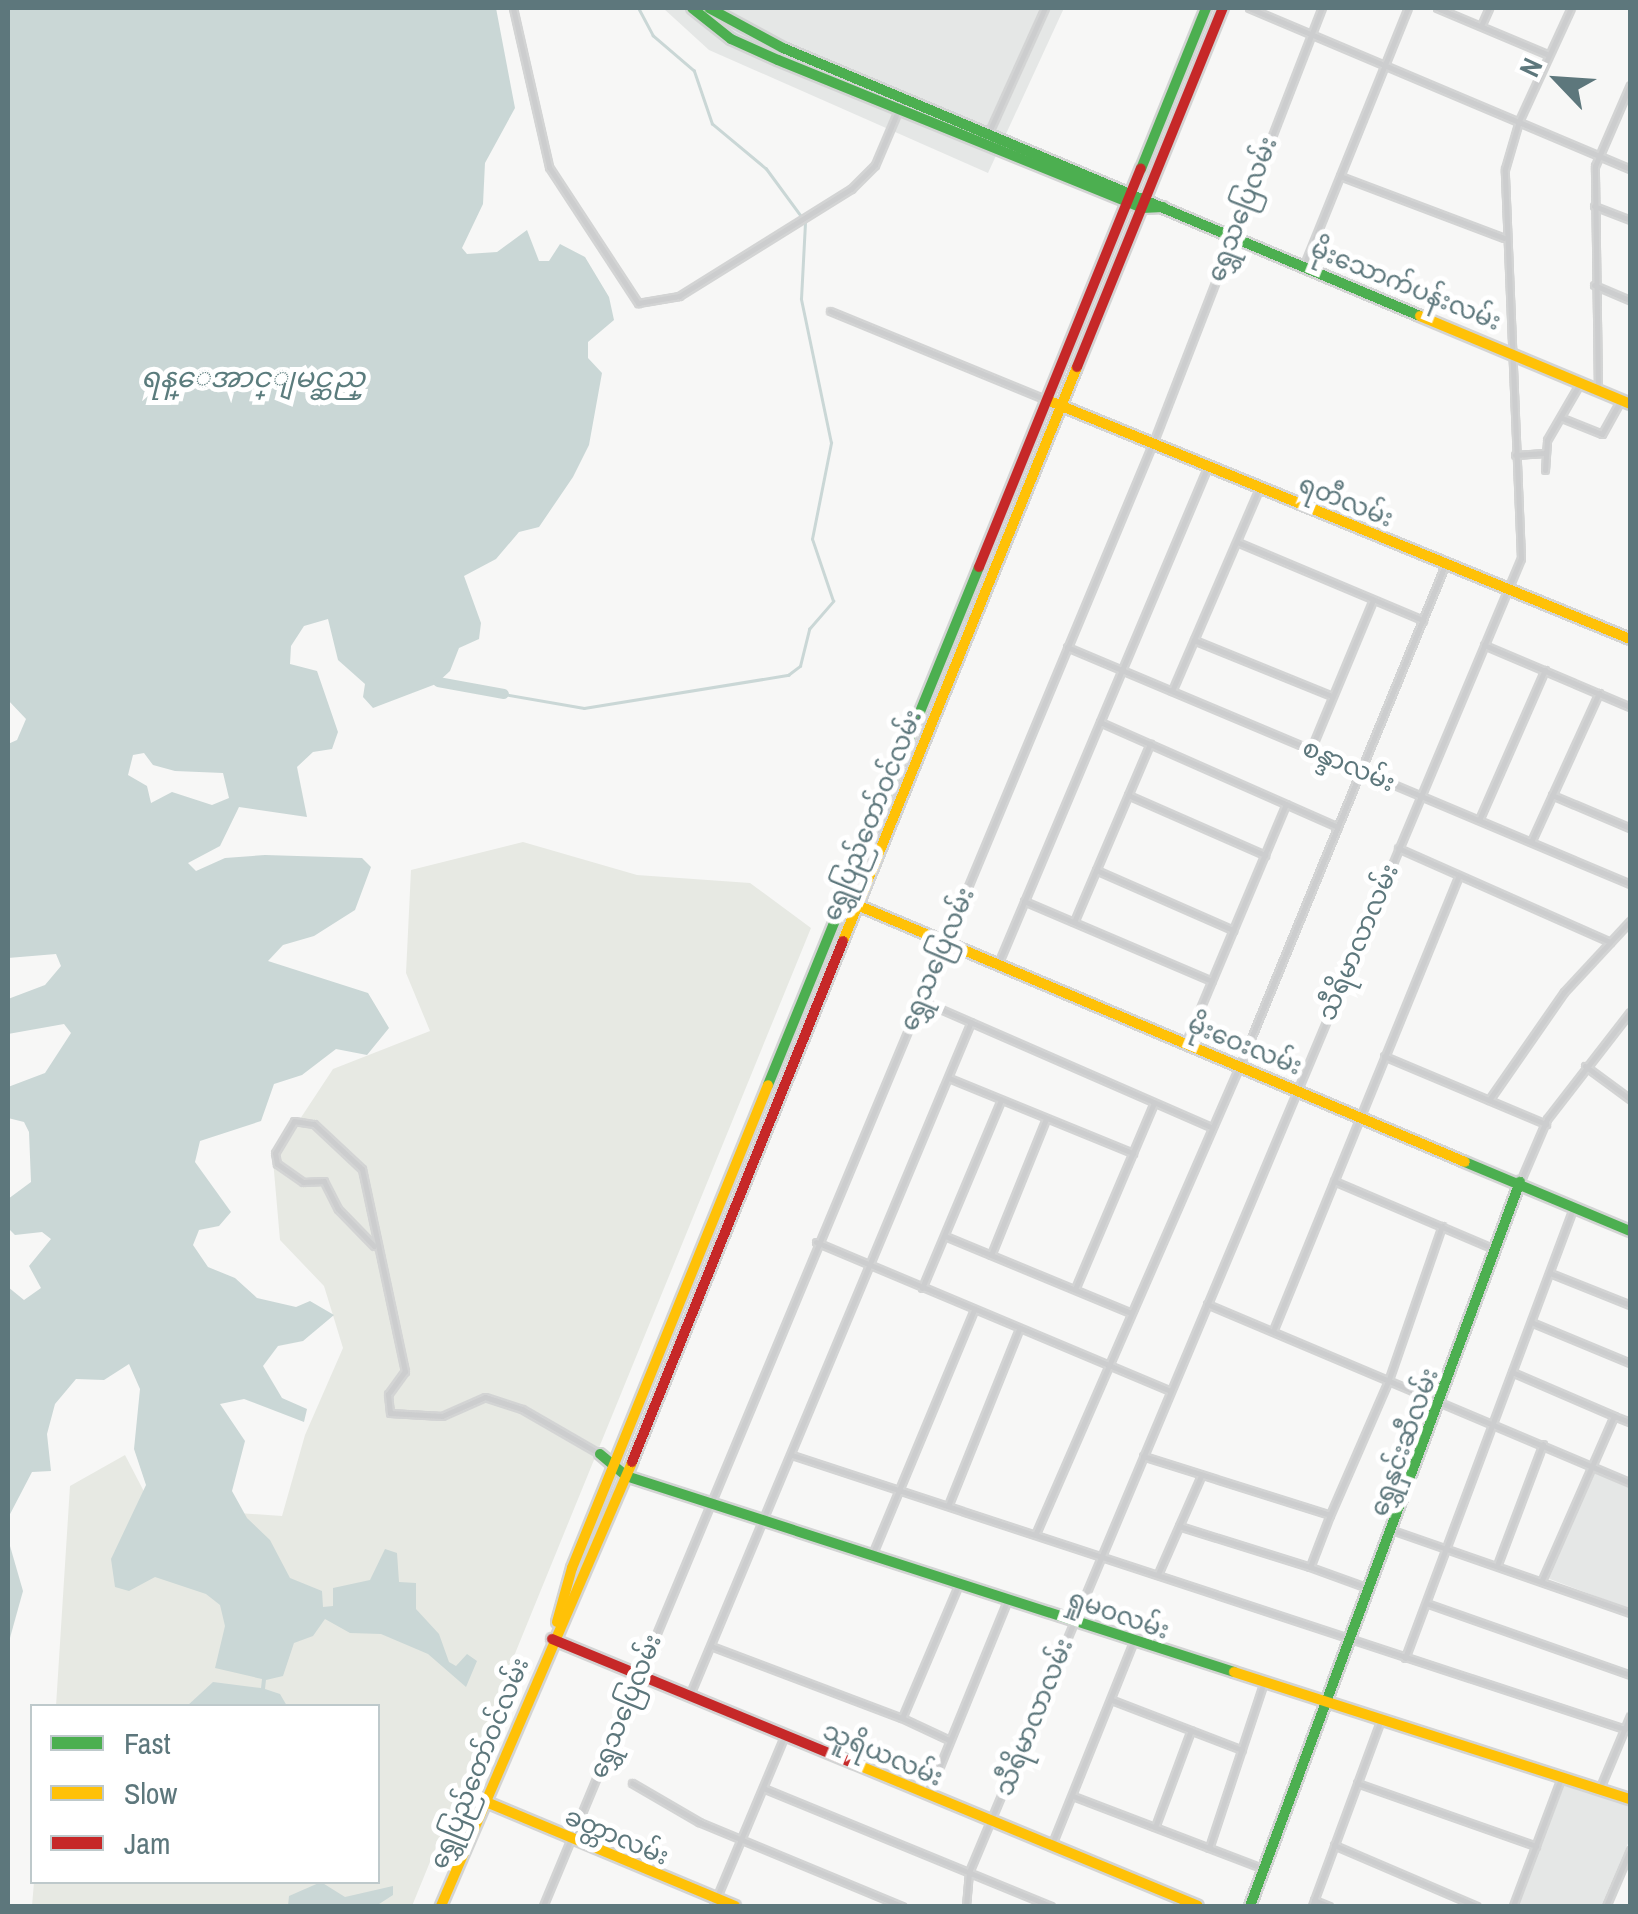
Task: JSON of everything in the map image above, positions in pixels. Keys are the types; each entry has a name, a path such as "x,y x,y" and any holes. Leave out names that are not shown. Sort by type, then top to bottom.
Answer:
{"street":[{"path":"513,8 549,168 634,300 679,296 865,178 904,97"},
{"path":"692,8 731,39 984,144 1130,196 1147,196 1164,207"},
{"path":"709,8 738,28 990,132 1130,196 1142,208 1164,207"},
{"path":"984,144 1045,8"},
{"name":"ရွှေပြည်တော်ဝင်လမ်း","path":"553,1637 572,1568 1206,8"},
{"name":"ရွှေပြည်တော်ဝင်လမ်း","path":"441,1906 553,1637 626,1476 1222,8"},
{"path":"1249,8 1630,169"},
{"name":"ရွှေသပြေလမ်း","path":"543,1906 816,1242 1152,443 1322,8"},
{"path":"1304,266 1408,8"},
{"path":"1437,8 1549,55"},
{"path":"1481,26 1489,8"},
{"name":"သီရိမာလာလမ်း","path":"966,1906 969,1872 1296,1088 1510,588 1524,525 1515,456 1505,169 1519,121 1571,8"},
{"path":"1598,390 1594,206 1598,154 1630,85"},
{"path":"1340,176 1505,238"},
{"path":"1594,206 1630,220"},
{"name":"မိုးသောက်ပန်းလမ်း","path":"1164,207 1512,350 1626,402"},
{"path":"1594,285 1630,300"},
{"path":"830,310 1046,400"},
{"path":"1545,470 1545,453 1580,382"},
{"name":"ရတီလမ်း","path":"1046,400 1630,639"},
{"path":"1562,418 1602,434 1626,402"},
{"path":"1515,456 1545,453"},
{"path":"998,964 1208,466"},
{"path":"1172,691 1260,487"},
{"path":"1237,542 1423,620"},
{"path":"1036,1533 1240,1065 1446,563"},
{"path":"1312,749 1373,599"},
{"path":"1194,640 1332,696"},
{"path":"1484,644 1630,707"},
{"name":"စန္ဒာလမ်း","path":"1067,647 1630,884"},
{"path":"1479,820 1545,670"},
{"path":"1531,842 1599,693"},
{"path":"1100,722 1338,827"},
{"path":"1074,922 1150,744"},
{"path":"1128,795 1265,855"},
{"path":"1552,795 1630,828"},
{"path":"1186,1042 1286,804"},
{"path":"1398,848 1610,942"},
{"path":"1096,870 1233,930"},
{"path":"1272,1331 1458,877"},
{"name":"မိုးဝေးလမ်း","path":"843,898 1630,1231"},
{"path":"1024,901 1212,981"},
{"path":"1490,1100 1564,992 1630,921"},
{"path":"920,1000 1210,1127"},
{"name":"ရွှေနှင်းဆီလမ်း","path":"1250,1906 1520,1182 1546,1124 1630,1012"},
{"path":"690,1694 972,1022"},
{"path":"1384,1056 1546,1124"},
{"path":"1586,1066 1630,1099"},
{"path":"949,1078 1133,1153"},
{"path":"922,1288 1001,1100"},
{"path":"1075,1289 1154,1102"},
{"path":"991,1255 1047,1118"},
{"path":"374,1246 338,1208 324,1181 303,1182 277,1164 275,1153 294,1122 308,1120 358,1162 374,1246 392,1292 397,1356 405,1371 388,1394 390,1413 442,1416 484,1396 522,1409 600,1454"},
{"path":"751,1125 766,1131"},
{"path":"1332,1180 1496,1250"},
{"path":"1405,1658 1574,1206"},
{"path":"1310,1568 1389,1379 1442,1226"},
{"path":"945,1236 1131,1313"},
{"path":"816,1242 1170,1391"},
{"path":"1550,1273 1630,1305"},
{"path":"690,1277 704,1284"},
{"path":"1207,1304 1630,1483"},
{"path":"872,1555 974,1310"},
{"path":"1531,1322 1630,1363"},
{"path":"948,1506 1019,1329"},
{"path":"1512,1372 1630,1422"},
{"path":"1542,1580 1614,1416"},
{"path":"1498,1564 1543,1444"},
{"name":"ရှုမဝလမ်း","path":"600,1454 626,1476 960,1581 1327,1706 1630,1799"},
{"path":"792,1455 1625,1729"},
{"path":"1143,1456 1330,1516"},
{"path":"1158,1574 1201,1476"},
{"path":"1179,1526 1370,1589"},
{"path":"1392,1530 1630,1613"},
{"path":"902,1718 960,1581"},
{"path":"928,1794 1008,1599"},
{"path":"1426,1603 1630,1675"},
{"name":"သူရိယလမ်း","path":"553,1637 1198,1906"},
{"path":"1052,1844 1134,1640"},
{"path":"711,1646 902,1718 949,1740"},
{"path":"1209,1848 1264,1685"},
{"path":"1112,1700 1242,1750"},
{"path":"1600,1790 1630,1716"},
{"path":"1329,1906 1313,1903 1380,1722"},
{"path":"1155,1827 1191,1730"},
{"path":"715,1903 785,1734"},
{"path":"1513,1906 1561,1778"},
{"path":"632,1783 742,1838 902,1906"},
{"path":"1358,1783 1536,1846"},
{"path":"763,1788 1051,1906"},
{"path":"1072,1796 1264,1869"},
{"name":"ခတ္တာလမ်း","path":"484,1802 715,1903 734,1906"},
{"path":"1334,1846 1476,1906"},
{"path":"1606,1906 1630,1850"}],"shaded area":[{"path":"663,8 1064,8 988,173 709,50"},
{"path":"523,842 637,875 750,883 811,928 412,1906 32,1906 34,1884 380,1884 380,1704 56,1704 70,1486 125,1455 152,1507 282,1516 305,1435 343,1348 324,1286 280,1240 273,1160 333,1069 430,1031 406,973 411,870"},
{"path":"1595,1472 1630,1487 1630,1609 1547,1578"},
{"path":"1564,1784 1630,1803 1630,1839 1601,1906 1517,1906"}],"water":[{"name":"ရန္ေအာင္ျမင္ဆည္","path":"8,8 496,8 515,108 485,163 483,204 462,248 467,254 497,252 527,230 539,261 549,261 560,244 585,257 609,297 614,320 588,342 588,358 602,373 589,445 539,527 519,532 496,559 464,576 481,623 479,639 459,648 450,671 436,684 373,708 363,697 365,684 338,660 328,619 304,626 291,646 290,664 317,671 338,732 332,749 313,752 297,767 307,817 239,807 220,846 188,863 196,871 225,858 265,855 362,858 371,867 355,910 314,936 283,945 268,961 368,993 389,1028 367,1055 336,1049 302,1075 274,1084 261,1121 200,1141 195,1162 231,1212 219,1226 199,1230 193,1245 208,1267 235,1278 257,1298 296,1307 310,1301 334,1315 303,1341 278,1346 263,1366 282,1398 307,1409 304,1422 244,1399 220,1404 245,1441 232,1491 247,1518 270,1540 290,1578 322,1591 323,1607 333,1606 333,1588 370,1580 385,1549 397,1553 399,1582 416,1583 416,1609 439,1634 449,1662 456,1666 467,1654 477,1661 466,1687 428,1654 381,1634 350,1633 325,1619 313,1636 294,1643 283,1676 266,1680 265,1689 280,1694 286,1704 189,1704 213,1682 261,1688 262,1679 215,1668 225,1626 220,1605 206,1594 155,1577 129,1591 115,1587 111,1559 146,1485 134,1449 140,1389 129,1364 104,1380 76,1379 55,1404 47,1434 51,1471 32,1472 8,1518 8,1287 24,1300 41,1288 29,1266 51,1239 42,1232 15,1235 8,1228 8,1199 31,1182 29,1132 24,1122 8,1118 8,1087 45,1073 71,1033 64,1024 8,1034 8,999 45,985 61,966 56,954 8,958 8,744 17,740 26,719 8,700","holes":["144,753 153,765 175,771 223,773 229,798 212,805 172,792 151,803 147,786 128,775 133,755"]},
{"path":"8,1539 23,1591 8,1645"},
{"path":"316,1884 324,1884 345,1897 393,1886 393,1895 376,1906 288,1906 289,1896"}],"waterway":[{"path":"504,694 584,708 788,675 800,666 809,629 833,601 812,539 831,443 801,299 805,222 766,169 712,124 694,71 653,36 638,8"},
{"path":"438,682 504,694"}],"traffic: fast":[{"path":"692,8 731,39 778,60 1142,208 1163,207"},
{"path":"709,8 783,48 1420,316"},
{"path":"1141,169 1206,8"},
{"path":"768,1085 979,567"},
{"path":"1465,1162 1630,1231"},
{"path":"1250,1906 1520,1182"},
{"path":"600,1454 626,1476 1234,1672"}],"traffic: slow":[{"path":"1420,316 1630,404"},
{"path":"843,941 1077,367"},
{"path":"1047,400 1630,639"},
{"path":"843,899 1465,1162"},
{"path":"557,1622 572,1568 768,1085"},
{"path":"441,1906 632,1462"},
{"path":"1234,1672 1630,1799"},
{"path":"853,1763 1198,1906"},
{"path":"484,1801 735,1906"}],"traffic: jam":[{"path":"1077,367 1223,8"},
{"path":"979,567 1141,169"},
{"path":"632,1462 843,941"},
{"path":"552,1639 853,1763"}]}
